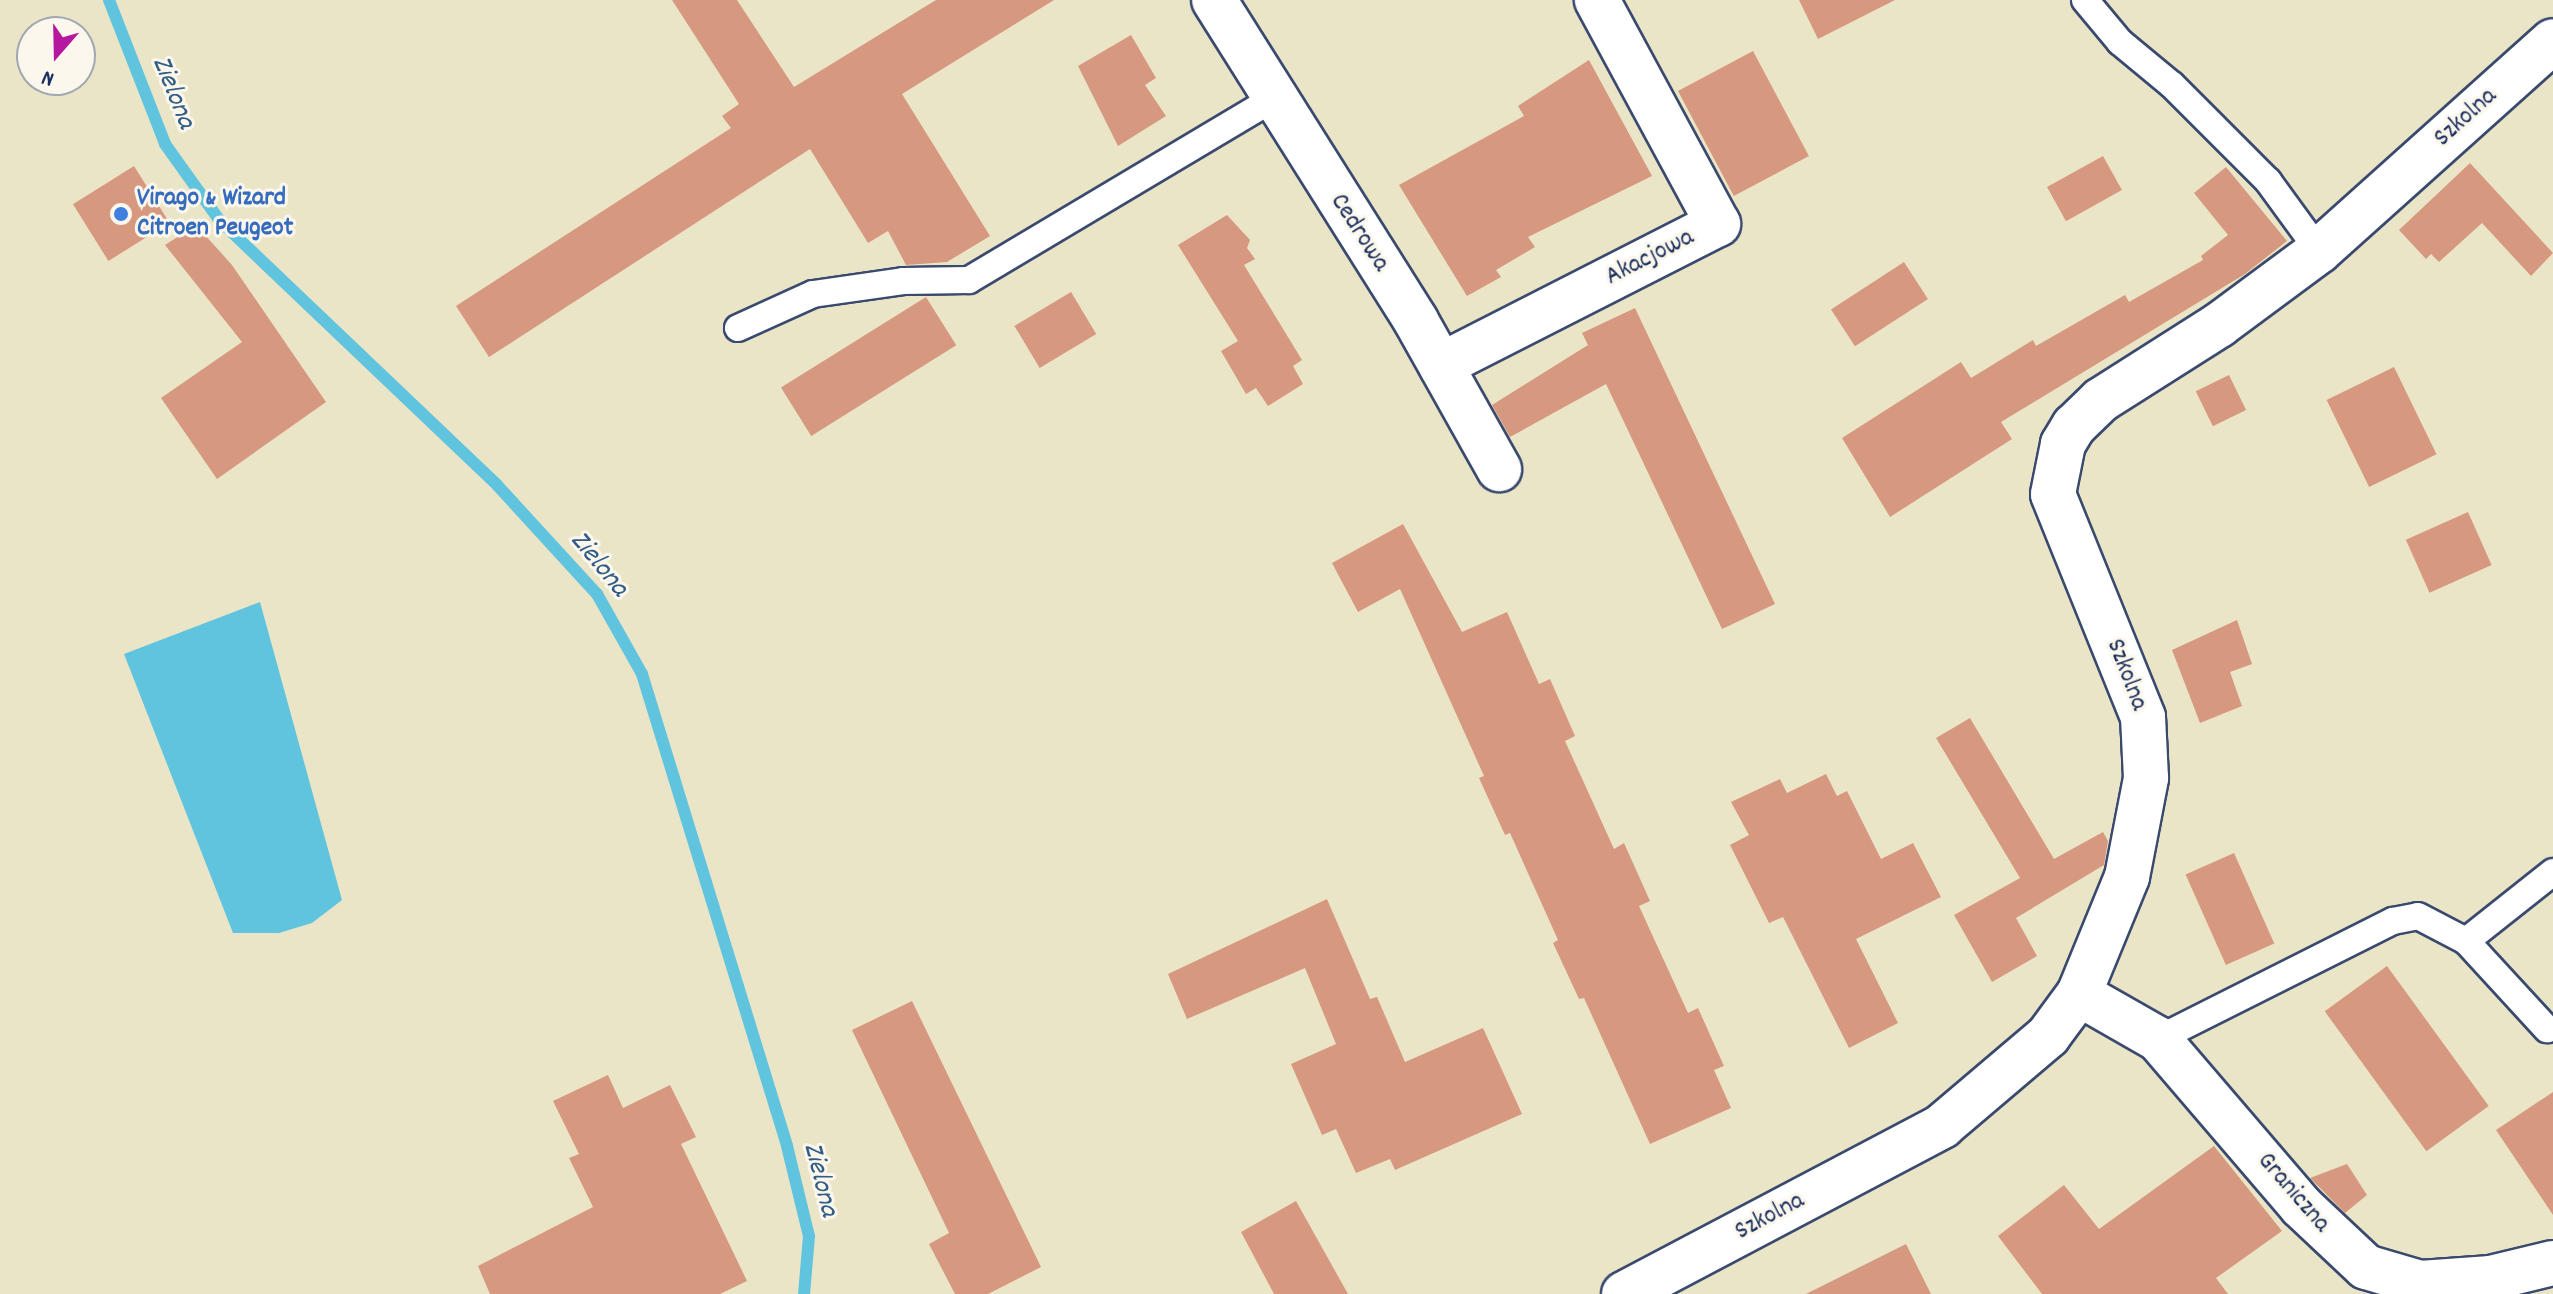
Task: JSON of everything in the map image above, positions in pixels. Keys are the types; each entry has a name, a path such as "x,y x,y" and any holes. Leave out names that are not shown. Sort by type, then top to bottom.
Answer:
{"street":[{"name":"Cedrowa","path":"1214,0 1441,365 1499,469"},
{"name":"Akacjowa","path":"1441,365 1718,224 1597,0"},
{"name":"Szkolna","path":"1624,1294 1942,1126 2048,1036 2079,994 2127,877 2142,817 2147,745 2133,688 2053,494 2056,464 2085,413 2219,325 2319,251 2553,41"},
{"name":"Graniczna","path":"2079,994 2158,1039 2301,1206 2366,1267 2420,1283 2491,1278 2553,1264"}],"lane":[{"path":"2085,0 2120,42 2172,85 2268,181 2319,251"},
{"path":"738,328 813,294 903,281 969,280 1274,98"},
{"path":"2466,941 2553,872"},
{"path":"2158,1039 2393,921 2418,916 2466,941 2547,1029"}],"water":[{"path":"260,602 342,900 312,923 279,933 233,933 124,654"}],"building":[{"path":"672,0 737,0 794,87 936,0 1054,0 902,94 990,236 947,262 906,265 888,231 868,243 810,149 489,357 456,306 731,128 722,116 739,104"},
{"path":"1799,0 1895,0 1818,39"},
{"path":"1131,35 1156,78 1145,85 1166,116 1118,146 1078,66"},
{"path":"1753,51 1809,156 1734,196 1678,91"},
{"path":"1589,60 1652,176 1528,237 1535,247 1496,270 1501,277 1467,296 1399,185 1524,116 1518,106"},
{"path":"2103,156 2122,190 2066,221 2047,187"},
{"path":"2470,163 2553,253 2531,276 2482,223 2439,262 2431,254 2426,259 2399,230"},
{"name":"Virago & Wizard Citroen Peugeot","path":"134,166 170,223 108,261 73,204"},
{"path":"2226,167 2287,241 2245,274 2001,422 2012,439 1890,517 1842,438 1961,362 1971,378 2033,340 2036,346 2125,295 2129,302 2203,260 2201,256 2228,235 2194,193"},
{"path":"1227,215 1250,240 1247,248 1255,259 1244,265 1302,360 1293,366 1303,384 1268,406 1256,388 1246,394 1221,351 1238,341 1178,245"},
{"path":"196,225 232,265 326,402 217,479 161,398 242,342 165,245"},
{"path":"1904,262 1928,299 1855,346 1831,309"},
{"path":"1071,292 1096,334 1040,368 1014,326"},
{"path":"926,297 956,345 811,436 781,388"},
{"path":"1635,308 1775,604 1722,629 1606,384 1510,437 1492,405 1588,345 1582,333"},
{"path":"2394,367 2437,454 2369,487 2327,400"},
{"path":"2229,375 2246,410 2213,426 2196,391"},
{"path":"2468,512 2492,565 2429,593 2406,540"},
{"path":"1403,524 1462,632 1507,612 1539,684 1550,679 1575,736 1565,741 1614,849 1624,843 1650,901 1639,906 1688,1013 1698,1008 1724,1066 1714,1070 1731,1108 1650,1144 1584,998 1579,999 1553,943 1558,940 1510,833 1505,835 1479,778 1484,776 1400,589 1358,612 1332,563"},
{"path":"2237,620 2252,664 2230,672 2242,706 2200,723 2172,650"},
{"path":"1970,718 2054,859 2103,832 2108,841 2104,865 2016,918 2037,956 1992,982 1954,915 2020,878 1936,738"},
{"path":"1826,774 1837,796 1847,791 1881,859 1913,843 1941,897 1856,939 1898,1023 1849,1048 1783,917 1769,923 1730,845 1749,835 1731,802 1780,779 1787,793"},
{"path":"2234,853 2274,943 2226,965 2186,875"},
{"path":"1327,899 1370,999 1377,997 1405,1062 1483,1028 1522,1114 1395,1170 1390,1159 1356,1173 1336,1129 1322,1135 1291,1064 1336,1044 1305,968 1187,1019 1168,974"},
{"path":"2387,966 2489,1106 2426,1151 2325,1011"},
{"path":"912,1001 1041,1267 988,1294 955,1294 929,1244 949,1233 852,1030"},
{"path":"608,1075 623,1108 670,1085 696,1137 681,1144 747,1281 720,1294 490,1294 478,1266 593,1207 569,1158 579,1154 553,1101"},
{"path":"2553,1092 2553,1215 2496,1130"},
{"path":"2214,1146 2282,1231 2216,1278 2228,1294 2042,1294 1998,1236 2064,1185 2099,1229"},
{"path":"2347,1164 2367,1195 2345,1213 2310,1178"},
{"path":"1296,1201 1348,1294 1274,1294 1241,1232"},
{"path":"1906,1244 1931,1294 1806,1294"}],"waterway":[{"name":"Zielona","path":"109,0 165,144 220,221 497,485 597,594 642,674 787,1146 809,1236 804,1294"}],"place":[{"name":"Virago & Wizard Citroen Peugeot","path":"121,214"}]}
